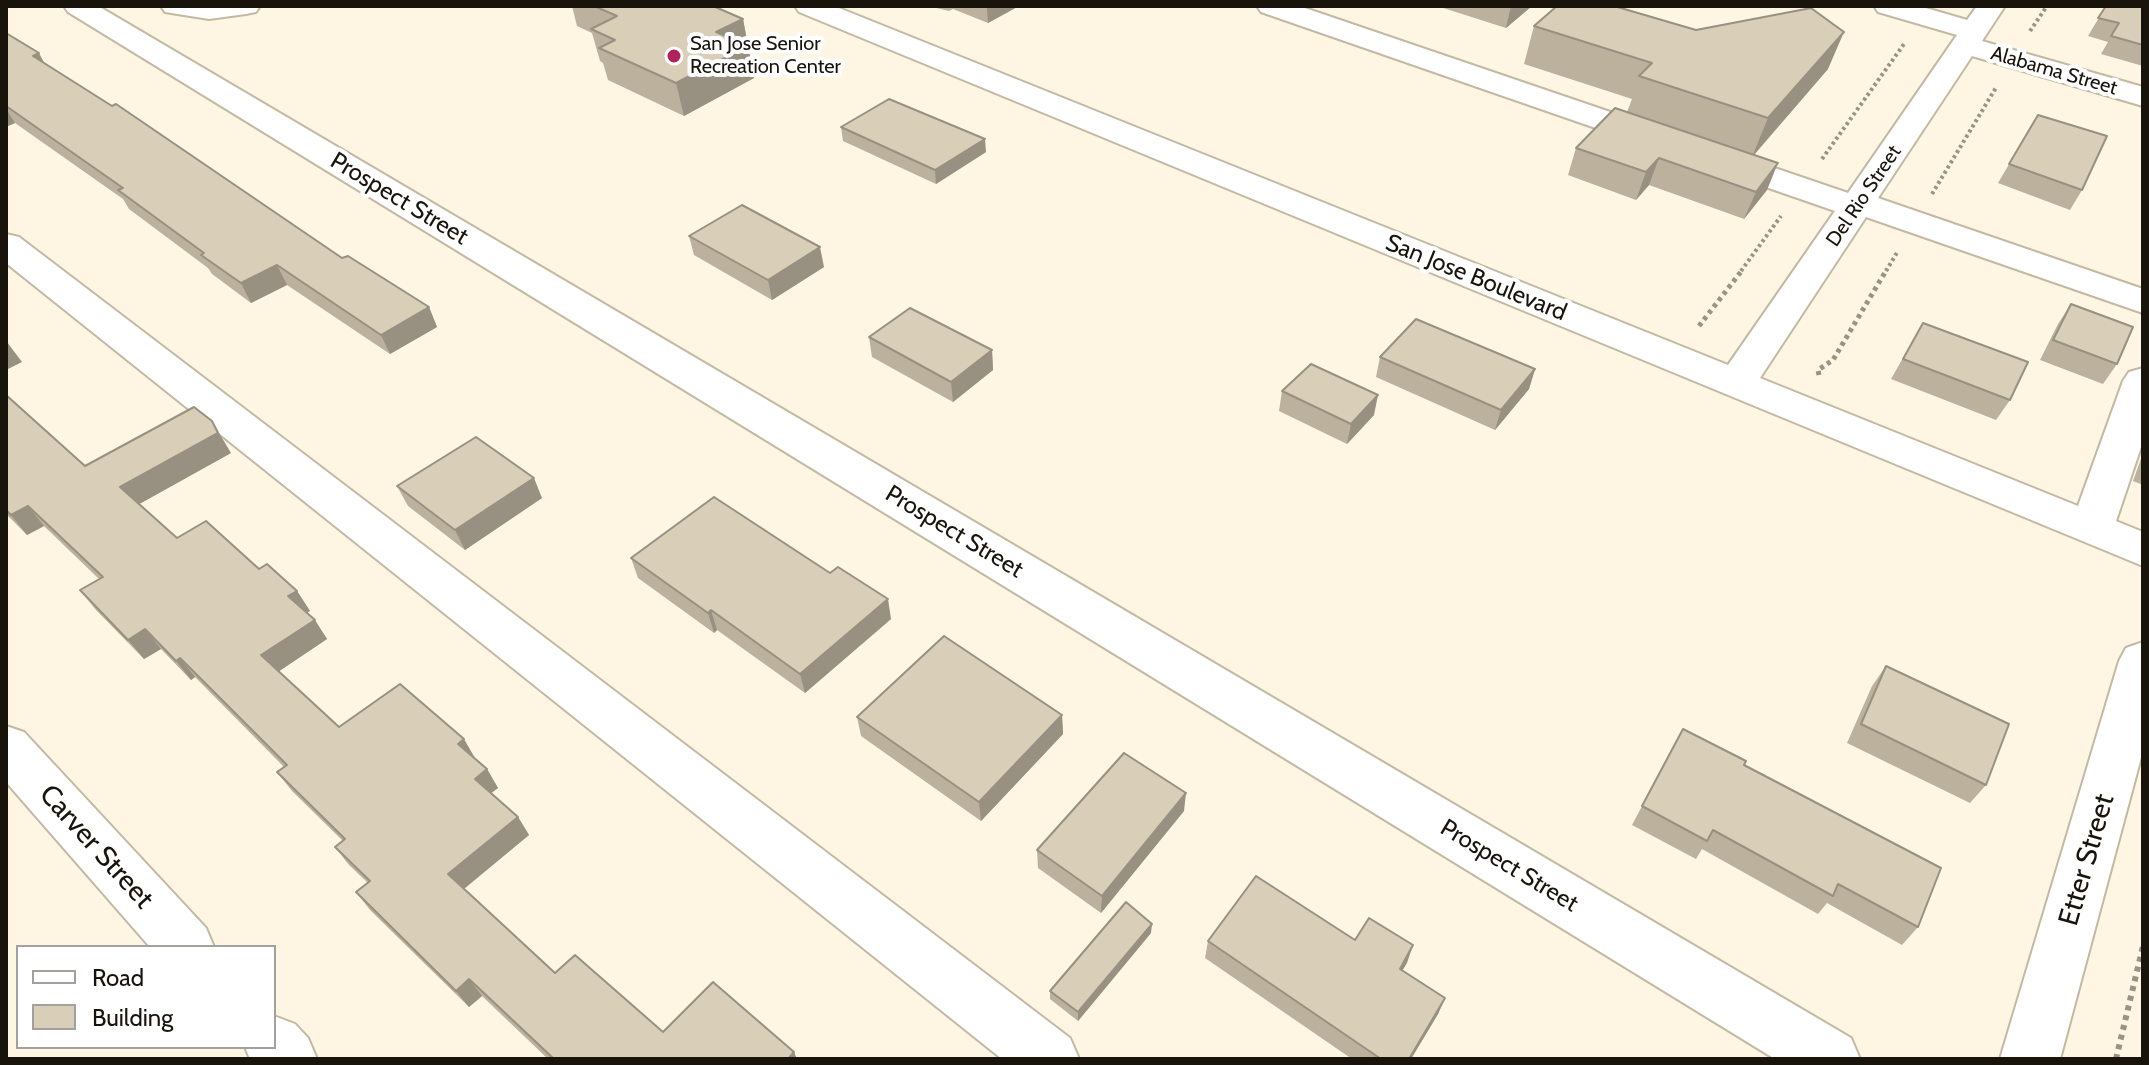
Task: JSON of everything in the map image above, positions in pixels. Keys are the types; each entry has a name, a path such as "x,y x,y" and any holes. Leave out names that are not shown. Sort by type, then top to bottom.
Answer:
{"street":[{"name":"Prospect Street","path":"78,6 1830,1059"},
{"path":"175,6 209,10 246,6"},
{"name":"San Jose Boulevard","path":"809,6 2143,550"},
{"path":"1271,6 2143,302"},
{"name":"Alabama Street","path":"1888,6 1977,27 2143,97"},
{"name":"Del Rio Street","path":"1736,384 1977,27"},
{"path":"6,245 1049,1059"},
{"path":"2092,529 2143,381"},
{"name":"Etter Street","path":"2030,1059 2143,661"},
{"name":"Carver Street","path":"6,747 184,945"}],"path":[{"path":"1696,328 1708,318 1909,37"},
{"path":"2116,1059 2143,946"}],"building":[{"path":"594,6 713,6 743,19 716,32 748,46 676,83 599,48 615,40 591,29 617,16"},
{"path":"1557,6 1614,6 1696,30 1811,8 1844,32 1768,118 1639,76 1652,63 1534,26"},
{"path":"2106,6 2143,6 2143,45 2111,36 2119,23 2098,18"},
{"path":"6,33 39,53 33,56 112,106 116,104 342,258 348,256 429,307 381,335 277,265 241,283 118,190 123,188 6,106"},
{"path":"889,99 985,139 935,170 841,127"},
{"path":"1615,108 1778,163 1756,192 1659,158 1646,172 1576,148"},
{"path":"2038,115 2107,136 2082,190 2009,164"},
{"path":"742,205 820,247 768,280 689,236"},
{"path":"2071,304 2133,327 2117,364 2053,340"},
{"path":"910,308 992,350 951,382 869,337"},
{"path":"1416,319 1535,369 1501,410 1380,357"},
{"path":"1923,323 2028,362 2010,400 1903,359"},
{"path":"1311,364 1378,395 1351,424 1282,391"},
{"path":"6,395 85,466 194,407 212,421 218,433 120,487 177,538 206,521 259,569 267,564 297,591 288,596 315,620 261,655 339,727 400,684 464,739 458,744 487,769 475,779 518,817 448,874 555,973 575,955 663,1032 713,982 794,1052 788,1059 554,1059 469,979 456,991 356,892 370,881 335,847 345,839 277,772 287,765 180,658 176,661 145,629 128,640 80,590 103,577 28,506 11,515 6,510"},
{"path":"476,437 534,478 455,530 397,486"},
{"path":"714,497 830,573 838,567 888,599 800,674 711,610 708,613 631,558"},
{"path":"944,636 1062,715 979,802 857,717"},
{"path":"1886,666 2009,724 1986,785 1861,724"},
{"path":"1683,729 1746,761 1744,765 1941,868 1918,927 1838,884 1833,896 1713,830 1707,841 1642,806"},
{"path":"1124,753 1186,793 1102,896 1037,850"},
{"path":"1256,876 1355,940 1369,918 1413,945 1400,969 1445,998 1409,1059 1381,1059 1208,941"},
{"path":"1126,902 1152,924 1078,1012 1050,991"}],"place":[{"name":"San Jose Senior Recreation Center","path":"674,56"}]}
